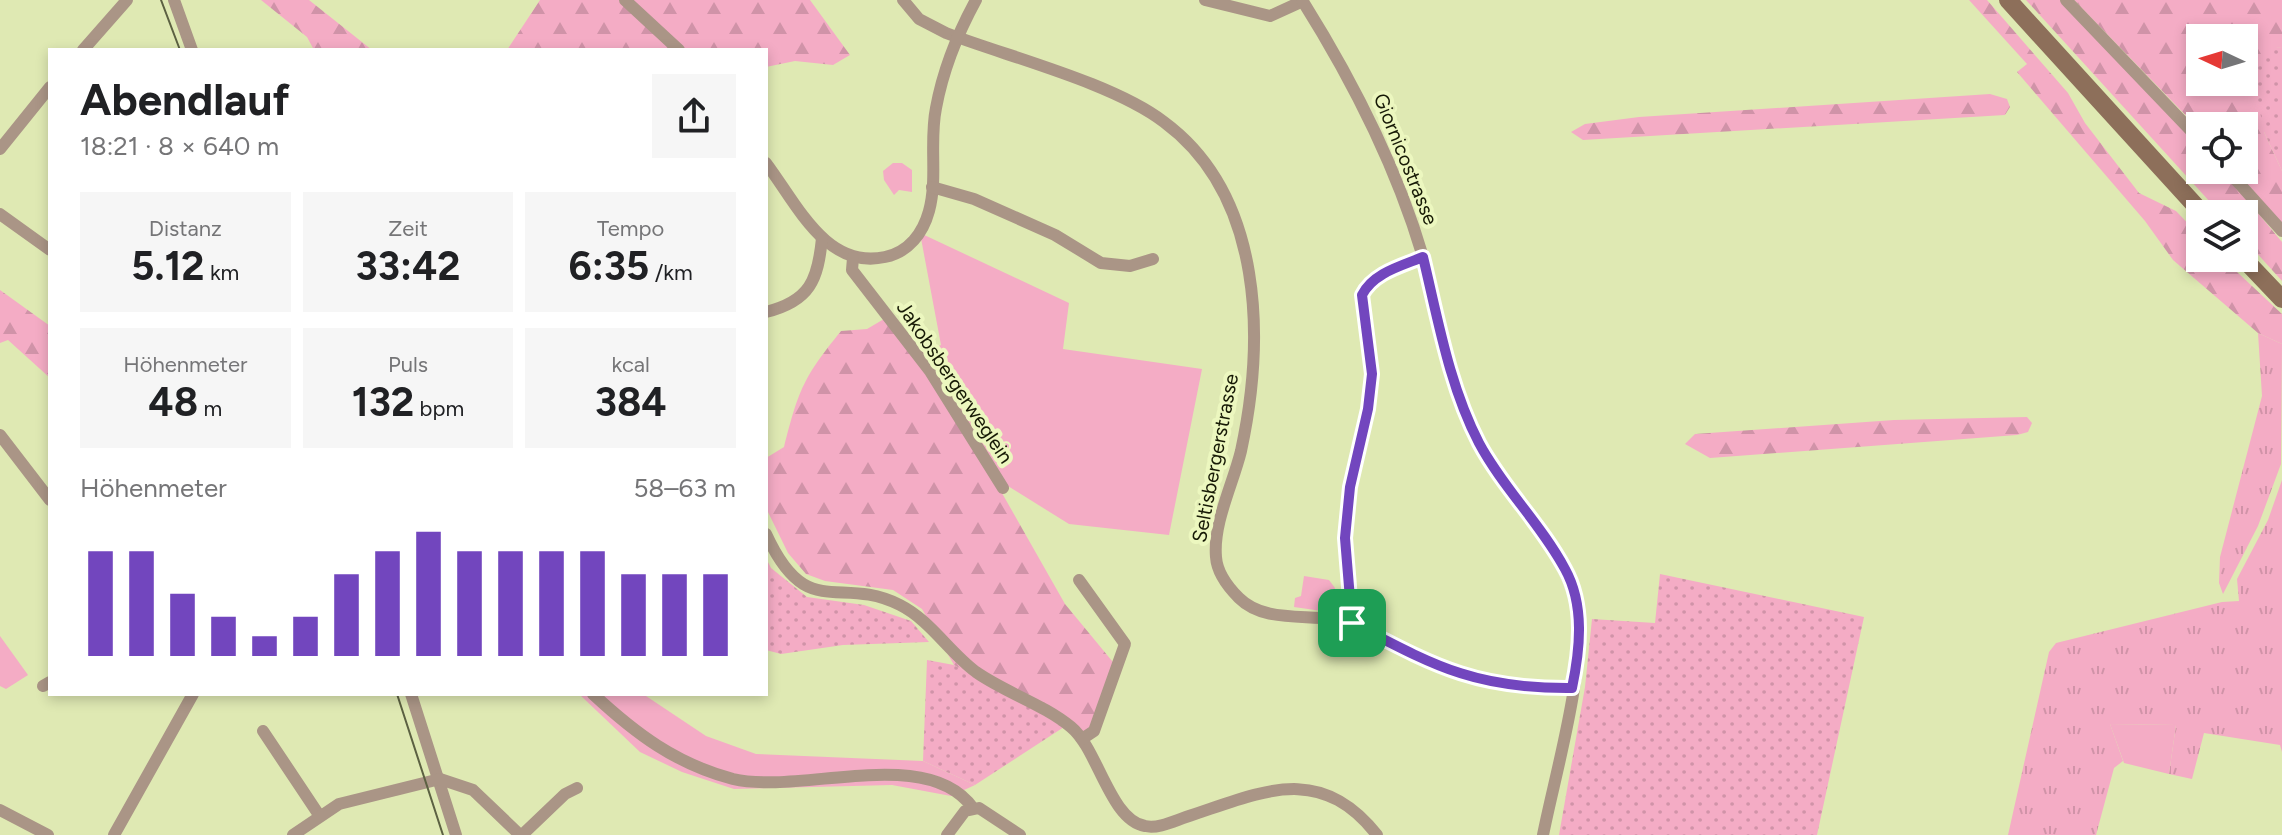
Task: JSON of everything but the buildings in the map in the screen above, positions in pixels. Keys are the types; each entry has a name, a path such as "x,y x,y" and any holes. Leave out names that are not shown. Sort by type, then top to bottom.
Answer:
{"main road":[{"path":"2009,1 2190,200"},
{"path":"2256,272 2282,299"}],"street":[{"path":"85,48 127,0"},
{"path":"174,0 191,48"},
{"path":"625,0 677,48"},
{"name":"Seltisbergerstrasse","path":"903,0 919,19 958,37 1133,103 1168,125 1211,170 1233,211 1245,255 1254,340 1247,420 1218,531 1216,558 1224,582 1242,602 1266,612 1352,623 1424,661 1473,680 1518,688 1572,688"},
{"path":"768,166 835,251 853,258 875,259 908,247 924,221 932,187 936,109 958,37 976,0"},
{"path":"1205,0 1270,16 1303,1"},
{"path":"2066,0 2186,125"},
{"name":"Giornicostrasse","path":"1303,1 1354,86 1390,161 1423,257 1447,358 1479,442 1503,484 1566,570 1578,622 1579,652 1543,835"},
{"path":"0,149 48,89"},
{"path":"2240,184 2282,231"},
{"path":"932,187 974,199 1055,235 1101,263 1130,266 1153,259"},
{"path":"0,214 48,249"},
{"path":"768,311 807,293 819,268 822,238"},
{"path":"1352,623 1345,538 1350,487 1368,409 1372,374 1362,295 1368,284 1377,277 1423,257"},
{"name":"Jakobsbergerweglein","path":"853,258 852,270 930,371 1003,488"},
{"path":"0,435 48,497"},
{"path":"768,538 779,561 797,579 820,593 878,597 898,604 916,615 952,653 978,674 1070,726 1082,739 1116,802 1129,819 1145,826 1165,824 1273,788 1300,788 1321,792 1345,804 1362,817 1377,835"},
{"path":"1079,580 1125,644 1094,731 1082,739"},
{"path":"114,835 192,696"},
{"path":"412,696 456,835"},
{"path":"595,696 635,733 662,751 735,779 803,783 887,775 914,776 962,793 973,808"},
{"path":"263,731 319,815"},
{"path":"293,835 339,804 440,779 473,790 521,835 577,788"},
{"path":"947,835 965,811 973,808 986,810 1020,835"},
{"path":"0,810 48,835"}],"green space":[{"path":"261,0 309,0 369,48 313,48 307,37"},
{"path":"540,0 810,0 850,55 833,65 795,61 768,67 768,48 508,48"},
{"path":"1969,0 1987,0 2068,93 2085,123 2139,193 2176,211 2186,221 2186,271 2173,260 2145,221 2017,72 2027,64"},
{"path":"2026,0 2060,0 2125,63 2186,130 2186,176"},
{"path":"2074,0 2282,0 2282,47 2270,49 2264,132 2282,171 2282,223 2247,184 2258,184 2258,112 2186,112 2186,116"},
{"path":"2282,47 2282,171 2264,132 2257,96 2258,63 2270,48"},
{"path":"1990,94 2007,99 2010,107 2005,115 1583,140 1571,132 1585,124 1639,117"},
{"path":"893,163 902,163 912,170 912,192 899,190 894,195 884,180 883,171"},
{"path":"2194,184 2234,184 2247,200 2208,200"},
{"path":"2258,213 2282,242 2282,281 2258,254"},
{"path":"920,233 1069,303 1063,349 1202,369 1169,535 1069,524 1003,483 921,353 941,345"},
{"path":"2187,272 2237,272 2282,314 2282,344 2258,333"},
{"path":"0,290 48,325 48,376 8,340 0,343"},
{"path":"884,319 924,371 994,479 1065,604 1117,667 1094,731 1082,739 954,665 922,609 893,590 825,581 806,574 788,553 768,512 768,457 784,447 794,411 810,373 841,331 867,329"},
{"path":"2258,333 2282,344 2281,464 2258,526 2223,594 2219,583 2220,557 2262,396"},
{"path":"2027,417 2032,423 2028,432 2017,435 1710,458 1685,444 1695,434 1894,420"},
{"path":"2282,480 2282,752 2280,745 2204,733 2192,779 2169,774 2176,725 2110,724 2123,761 2114,768 2096,835 2008,835 2049,652 2056,643 2222,602 2239,601 2237,579 2268,520"},
{"path":"768,562 771,568 807,597 864,605 911,621 929,642 843,645 781,654 768,651"},
{"path":"1660,574 1864,617 1817,835 1559,835 1585,687 1592,619 1655,623"},
{"path":"1304,576 1329,580 1335,588 1330,607 1322,611 1294,607 1295,598 1301,596"},
{"path":"0,636 28,675 6,689 0,686"},
{"path":"927,660 954,665 1064,727 975,785 923,761"},
{"path":"581,696 646,696 706,736 756,754 923,761 975,785 951,796 892,785 734,789 682,772 640,752"},
{"path":"2110,724 2176,725 2169,774 2124,763"}],"tram line":[{"path":"161,0 179,48"},
{"path":"398,696 443,835"}],"route":[{"path":"1423,257 1447,358 1461,402 1479,442 1503,484 1566,570 1577,608 1579,652 1572,688 1518,688 1473,680 1424,661 1352,623 1345,538 1350,487 1368,409 1372,374 1362,295 1368,284 1377,277 1423,257"}]}
